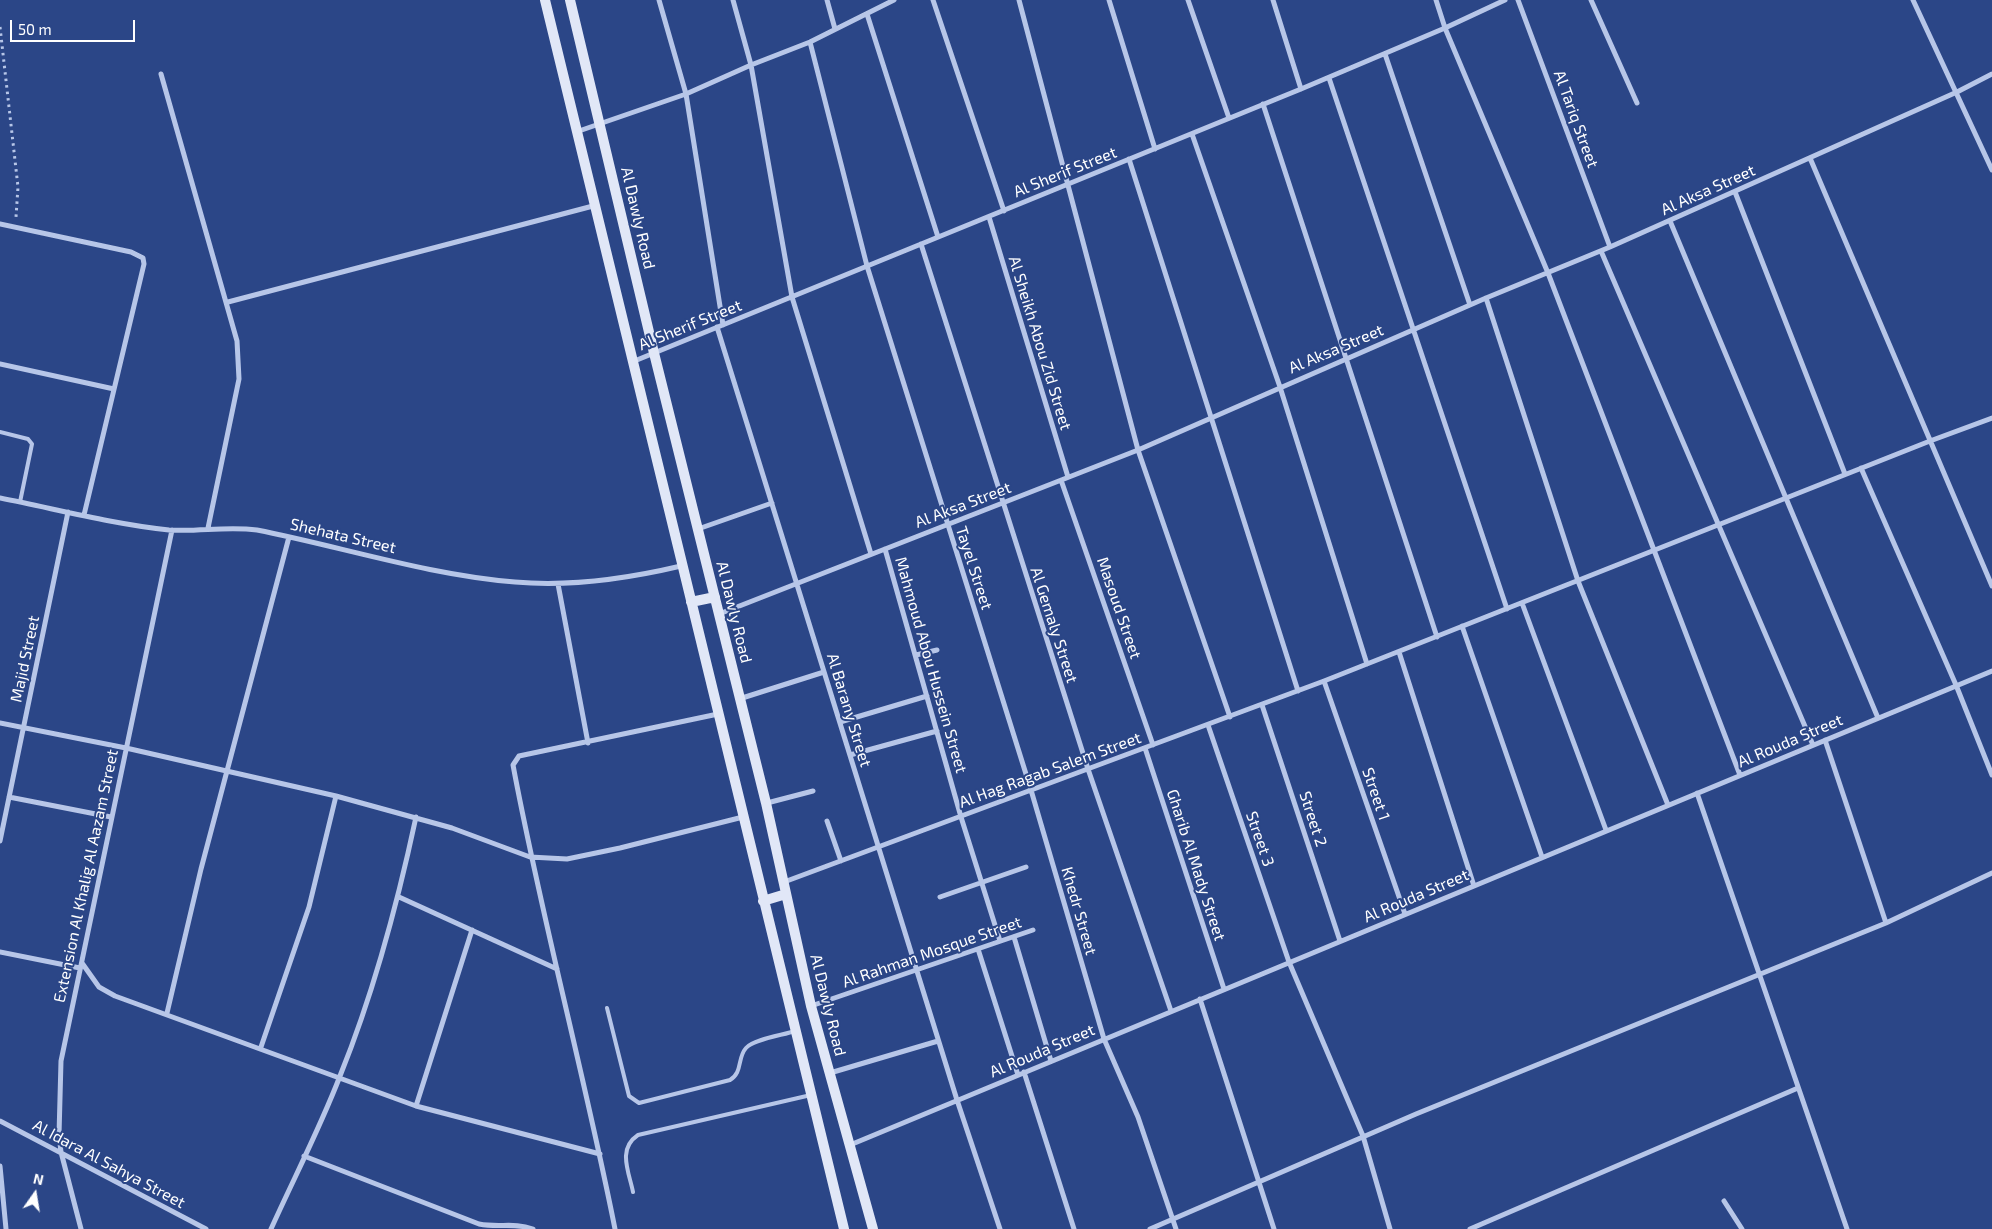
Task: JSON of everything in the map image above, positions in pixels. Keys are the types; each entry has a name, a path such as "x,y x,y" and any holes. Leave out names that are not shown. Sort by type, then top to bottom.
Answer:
{"street":[{"path":"545,0 593,206 844,1229"},
{"name":"Al Dawly Road","path":"570,0 654,353 766,803 811,1006 873,1229"},
{"name":"Al Barany Street","path":"659,0 686,94 720,326 796,584 938,1041 1000,1229"},
{"name":"Mahmoud Abou Hussein Street","path":"733,0 751,65 792,297 871,554"},
{"path":"827,0 835,30"},
{"path":"576,132 686,94 751,65 810,42 894,0"},
{"path":"933,0 1004,210"},
{"path":"1019,0 1066,185 1138,450 1230,716"},
{"path":"1109,0 1155,149"},
{"path":"1188,0 1229,118"},
{"path":"1273,0 1301,89"},
{"path":"1436,0 1445,28 1548,272 1740,775"},
{"name":"Al Sherif Street","path":"631,362 1329,78 1505,0"},
{"name":"Al Tariq Street","path":"1518,0 1610,247"},
{"path":"1591,0 1637,103"},
{"path":"1913,0 1992,170"},
{"path":"867,14 938,237"},
{"name":"Tayel Street","path":"810,42 867,266 1031,790"},
{"path":"1385,54 1470,305"},
{"path":"161,74 228,302 237,341 239,379 208,528"},
{"name":"Al Aksa Street","path":"719,614 1138,450 1346,358 1670,221 1957,92 1992,74"},
{"path":"1329,78 1507,609"},
{"path":"1263,104 1437,637"},
{"path":"1192,134 1280,387 1367,664"},
{"path":"1810,158 1992,586"},
{"path":"1129,159 1298,691"},
{"path":"1735,192 1845,474"},
{"path":"228,302 593,206"},
{"name":"Al Sheikh Abou Zid Street","path":"989,217 1068,477"},
{"path":"1670,221 1878,718"},
{"path":"0,224 132,252 143,258 144,264 84,515"},
{"name":"Al Gemaly Street","path":"921,244 1088,769 1171,1011"},
{"path":"1601,251 1813,745"},
{"path":"1486,298 1578,581 1668,805"},
{"path":"0,364 114,389"},
{"name":"Al Hag Ragab Salem Street","path":"784,882 1262,705 1930,440 1992,418"},
{"path":"1861,468 1956,686 1992,776"},
{"name":"Masoud Street","path":"1061,480 1153,745"},
{"name":"Shehata Street","path":"0,498 172,530 241,528 289,536 474,578 558,584 599,582 640,576 681,566"},
{"path":"698,529 772,503"},
{"name":"Majid Street","path":"0,839 68,512"},
{"name":"Extension Al Khalig Al Aazam Street","path":"81,1229 61,1152 59,1117 61,1061 172,530"},
{"path":"167,1013 227,771 289,536"},
{"name":"Mahmoud Abou Hussein Street","path":"885,549 961,817 1000,941"},
{"path":"558,584 588,743"},
{"path":"691,602 715,597"},
{"path":"1522,603 1606,830"},
{"path":"1462,626 1542,857"},
{"path":"916,655 936,650"},
{"path":"1399,652 1474,886"},
{"name":"Al Rouda Street","path":"850,1144 1992,671"},
{"path":"739,699 824,672"},
{"name":"Street 1","path":"1324,681 1405,914"},
{"path":"840,722 928,696"},
{"name":"Street 2","path":"1262,705 1340,941"},
{"path":"615,1229 600,1154 530,857 513,764 519,756 588,743 718,714"},
{"path":"0,723 126,748 336,796 416,817 530,857 567,859 620,848 743,817"},
{"name":"Street 3","path":"1208,725 1289,962 1362,1136 1390,1229"},
{"path":"850,756 937,731"},
{"path":"1825,740 1886,923"},
{"name":"Gharib Al Mady Street","path":"1145,748 1224,989"},
{"name":"Khedr Street","path":"1031,790 1104,1039 1138,1117 1176,1229"},
{"path":"766,803 813,791"},
{"path":"1697,793 1847,1229"},
{"path":"261,1047 309,907 336,796"},
{"path":"9,797 111,817"},
{"path":"271,1229 340,1078 374,983 399,897 416,817"},
{"path":"827,821 840,861"},
{"path":"940,897 1026,867"},
{"path":"1150,1229 1362,1136 1886,923 1992,873"},
{"path":"763,900 786,894"},
{"path":"399,897 557,969"},
{"path":"416,1106 472,930"},
{"name":"Al Rahman Mosque Street","path":"811,1006 1033,930"},
{"path":"1014,937 1051,1061"},
{"path":"978,949 1018,1075"},
{"path":"0,952 81,965 99,987 115,996 261,1047 416,1106 600,1154"},
{"path":"1200,999 1274,1229"},
{"path":"830,1073 938,1041"},
{"path":"1024,1072 1074,1229"},
{"path":"1470,1229 1798,1088"},
{"name":"Al Idara Al Sahya Street","path":"0,1121 206,1229"},
{"path":"304,1156 478,1226 496,1227 519,1224 533,1229"},
{"path":"0,1166 6,1229"},
{"path":"1724,1201 1742,1229"}],"lane":[{"path":"0,432 28,440 32,444 20,502"},
{"path":"607,1008 630,1096 639,1103 730,1080 738,1073 743,1053 749,1045 796,1031"},
{"path":"634,1192 625,1151 628,1144 638,1135 811,1095"}],"path":[{"path":"0,27 18,187 16,227"}]}
